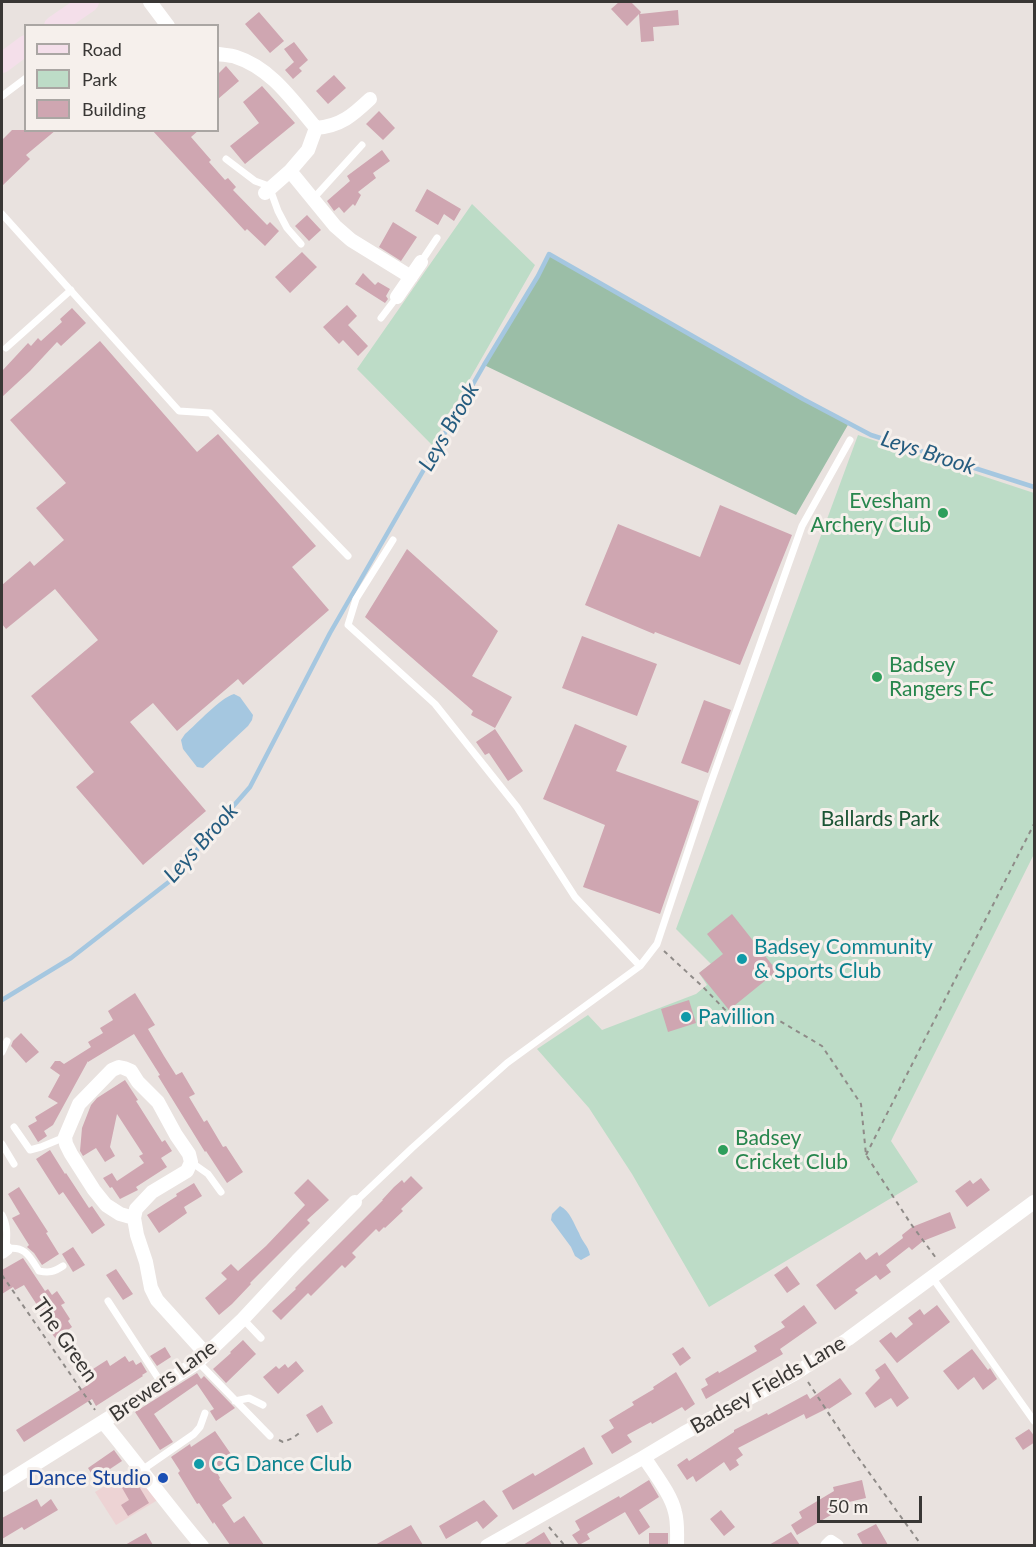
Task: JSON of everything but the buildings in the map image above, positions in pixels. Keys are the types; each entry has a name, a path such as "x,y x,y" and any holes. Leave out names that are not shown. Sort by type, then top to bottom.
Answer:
{"main road":[{"path":"57,24 89,2"},
{"path":"2,63 24,46"}],"street":[{"path":"150,2 166,24"},
{"path":"219,54 235,57 256,66 275,80 316,128"},
{"path":"316,128 327,127 346,119 370,99"},
{"path":"267,191 290,171 308,150 316,128"},
{"path":"290,171 335,226 351,240 411,277"},
{"path":"397,297 421,262"},
{"path":"134,1218 120,1214 106,1205 70,1154 65,1137 79,1104 85,1096 112,1070 119,1067 131,1071 138,1082 158,1102 189,1154 191,1162 187,1171 152,1192 136,1209 134,1218 151,1288 157,1300 202,1358"},
{"name":"Brewers Lane","path":"3,1482 104,1422 202,1358 243,1319 355,1202"},
{"name":"Badsey Fields Lane","path":"487,1545 800,1370 848,1339 1035,1202"},
{"path":"104,1422 202,1545"},
{"path":"644,1457 675,1510 677,1545"},
{"path":"827,1545 831,1542 837,1545"}],"lane":[{"path":"2,96 24,80"},
{"path":"312,200 362,145"},
{"path":"226,159 255,181 266,185 287,228 301,244"},
{"path":"2,214 179,411 210,413 348,556"},
{"path":"421,262 437,238"},
{"path":"6,348 71,290"},
{"path":"381,318 397,297"},
{"path":"355,1202 507,1063 640,966 657,944 708,791 802,526 850,440"},
{"path":"393,540 356,599 348,625 435,704 517,807 575,897 640,966"},
{"path":"2,1052 8,1041"},
{"path":"14,1127 30,1150 41,1148 65,1137"},
{"path":"2,1144 14,1164"},
{"path":"191,1162 208,1174 221,1192"},
{"path":"2,1215 7,1230 4,1250 15,1247 22,1249 39,1271 47,1273 63,1266"},
{"path":"932,1277 1035,1421"},
{"path":"108,1301 162,1385"},
{"path":"243,1319 261,1338"},
{"path":"202,1358 235,1401 270,1436"},
{"path":"235,1401 249,1398 263,1405"},
{"path":"142,1470 194,1434 200,1427 205,1413"}],"path":[{"path":"866,1155 1035,824"},
{"path":"657,944 731,1016 773,1017 822,1046 861,1104 866,1155 911,1224 944,1268"},
{"name":"The Green","path":"2,1275 104,1422"},
{"path":"800,1370 852,1449 922,1545"},
{"path":"270,1436 283,1442 302,1431"},
{"path":"540,1515 565,1545"}],"shaded area":[{"path":"138,1466 161,1498 116,1525 95,1492"}],"green space":[{"path":"472,204 535,265 432,445 357,369"},
{"path":"549,254 849,423 796,515 484,365"},
{"name":"Ballards Park","path":"858,435 1034,493 1034,854 891,1141 918,1182 709,1307 632,1174 589,1108 537,1049 588,1015 602,1030 696,994 707,985 699,973 711,964 676,929"}],"water":[{"path":"234,694 240,697 253,715 252,720 203,768 197,767 183,749 181,740 216,706"},
{"path":"560,1206 569,1214 589,1252 590,1255 581,1260 575,1256 551,1220 552,1214"}],"waterway":[{"name":"Leys Brook","path":"2,1000 71,958 179,874 209,834 250,787 330,633 549,254 803,399 871,435 1034,487"}],"place":[{"name":"Evesham Archery Club","path":"943,513"},
{"name":"Badsey Rangers FC","path":"877,677"},
{"name":"Badsey Community & Sports Club","path":"742,959"},
{"name":"Pavillion","path":"686,1017"},
{"name":"Badsey Cricket Club","path":"723,1150"},
{"name":"CG Dance Club","path":"199,1464"},
{"name":"Dance Studio","path":"163,1478"}]}
